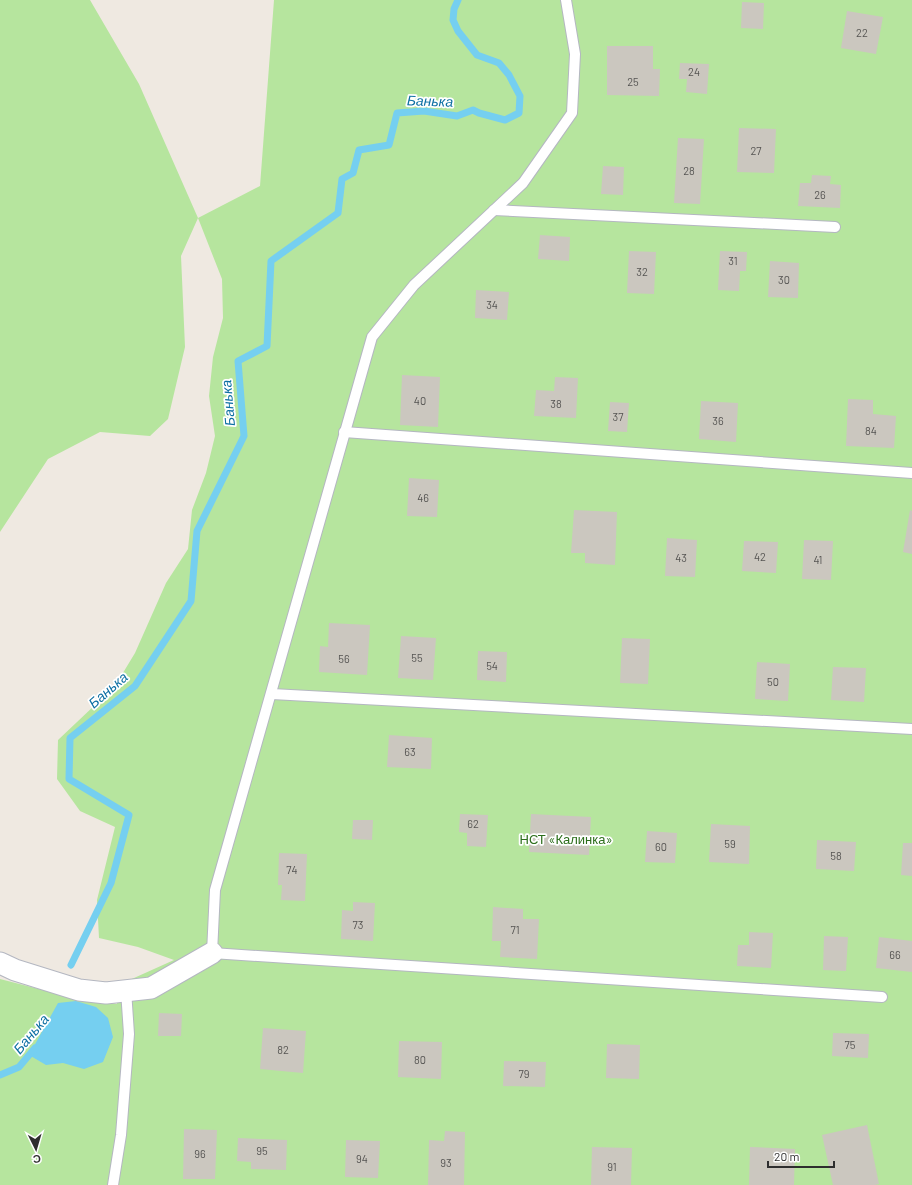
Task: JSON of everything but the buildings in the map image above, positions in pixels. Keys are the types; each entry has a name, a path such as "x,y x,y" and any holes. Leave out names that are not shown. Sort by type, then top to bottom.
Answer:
{"street":[{"path":"0,963 15,970 79,990 106,992 151,988 212,953"}],"lane":[{"path":"566,0 575,54 572,113 523,183 414,285 372,337 344,432 272,694 215,890 212,953 882,997"},
{"path":"494,210 835,227"},
{"path":"344,432 912,473"},
{"path":"272,694 912,729"},
{"path":"113,1185 121,1135 129,1034 126,990"}],"green space":[{"path":"0,0 90,0 139,84 198,218 181,256 185,347 168,419 150,436 100,432 48,459 0,532"},
{"name":"НСТ «Калинка»","path":"274,0 912,0 912,1185 0,1185 0,979 70,997 117,1004 114,987 174,960 138,947 99,938 97,900 115,827 80,811 57,779 58,740 115,686 135,653 166,583 188,549 192,510 206,473 215,436 209,396 213,357 223,318 222,279 198,218 260,186"}],"water":[{"path":"76,1001 96,1007 108,1018 113,1037 103,1062 84,1069 63,1063 46,1065 29,1055 58,1003"}],"waterway":[{"name":"Банька","path":"71,965 111,883 129,815 69,779 70,738 135,686 191,601 197,531 244,436 238,361 267,346 271,261 338,213 342,179 353,173 359,150 389,145 397,113 424,111 457,116 473,110 505,120 519,113 520,96 509,75 499,63 477,55 458,31 453,20 454,9 458,0"},
{"name":"Банька","path":"0,1075 19,1067 35,1048"}]}
